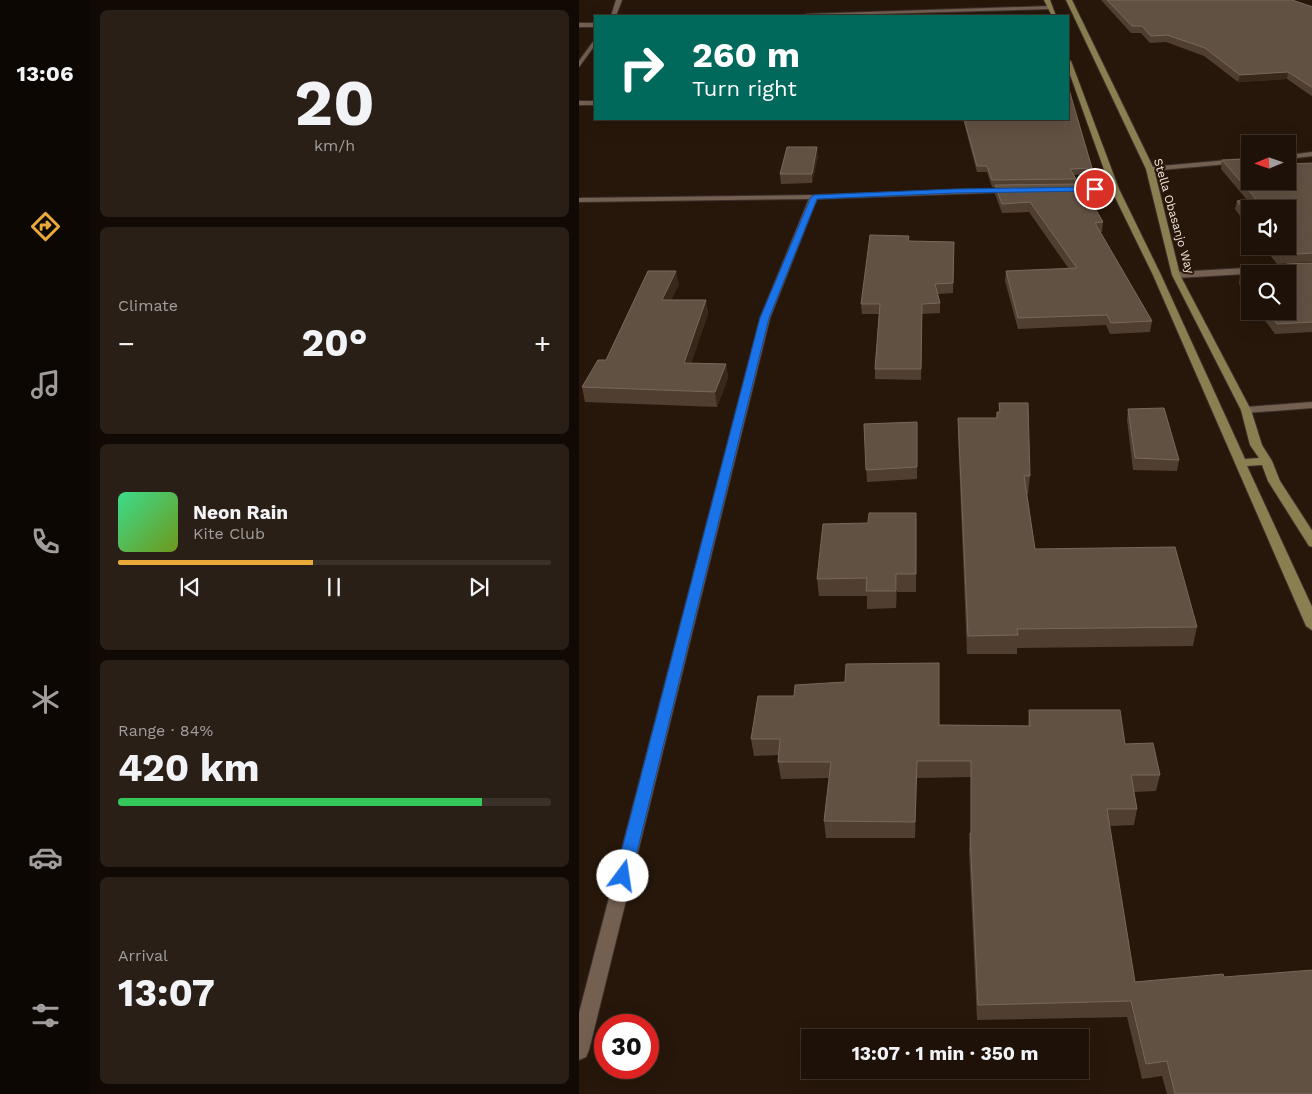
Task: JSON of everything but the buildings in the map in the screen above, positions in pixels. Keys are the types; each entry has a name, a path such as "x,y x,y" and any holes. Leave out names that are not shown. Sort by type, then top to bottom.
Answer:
{"street":[{"path":"613,15 619,0"},
{"path":"1047,0 1054,15"},
{"name":"Stella Obasanjo Way","path":"1069,0 1150,169 1176,275 1246,410 1255,445 1266,461 1274,481 1312,543"},
{"path":"837,15 1051,8"},
{"path":"579,25 594,24"},
{"path":"579,65 594,42"},
{"path":"1069,64 1115,189 1157,275 1312,626"},
{"path":"579,103 594,103"},
{"path":"1297,156 1312,154"},
{"path":"1150,169 1241,161"},
{"path":"1065,190 1115,189"},
{"path":"579,200 814,197 1025,190"},
{"path":"579,1050 765,318 814,197"},
{"path":"1176,275 1312,267"},
{"path":"1246,410 1312,405"},
{"path":"1239,463 1266,461"}],"route":[{"path":"623,876 765,318 814,197 955,191 1095,189"}]}
